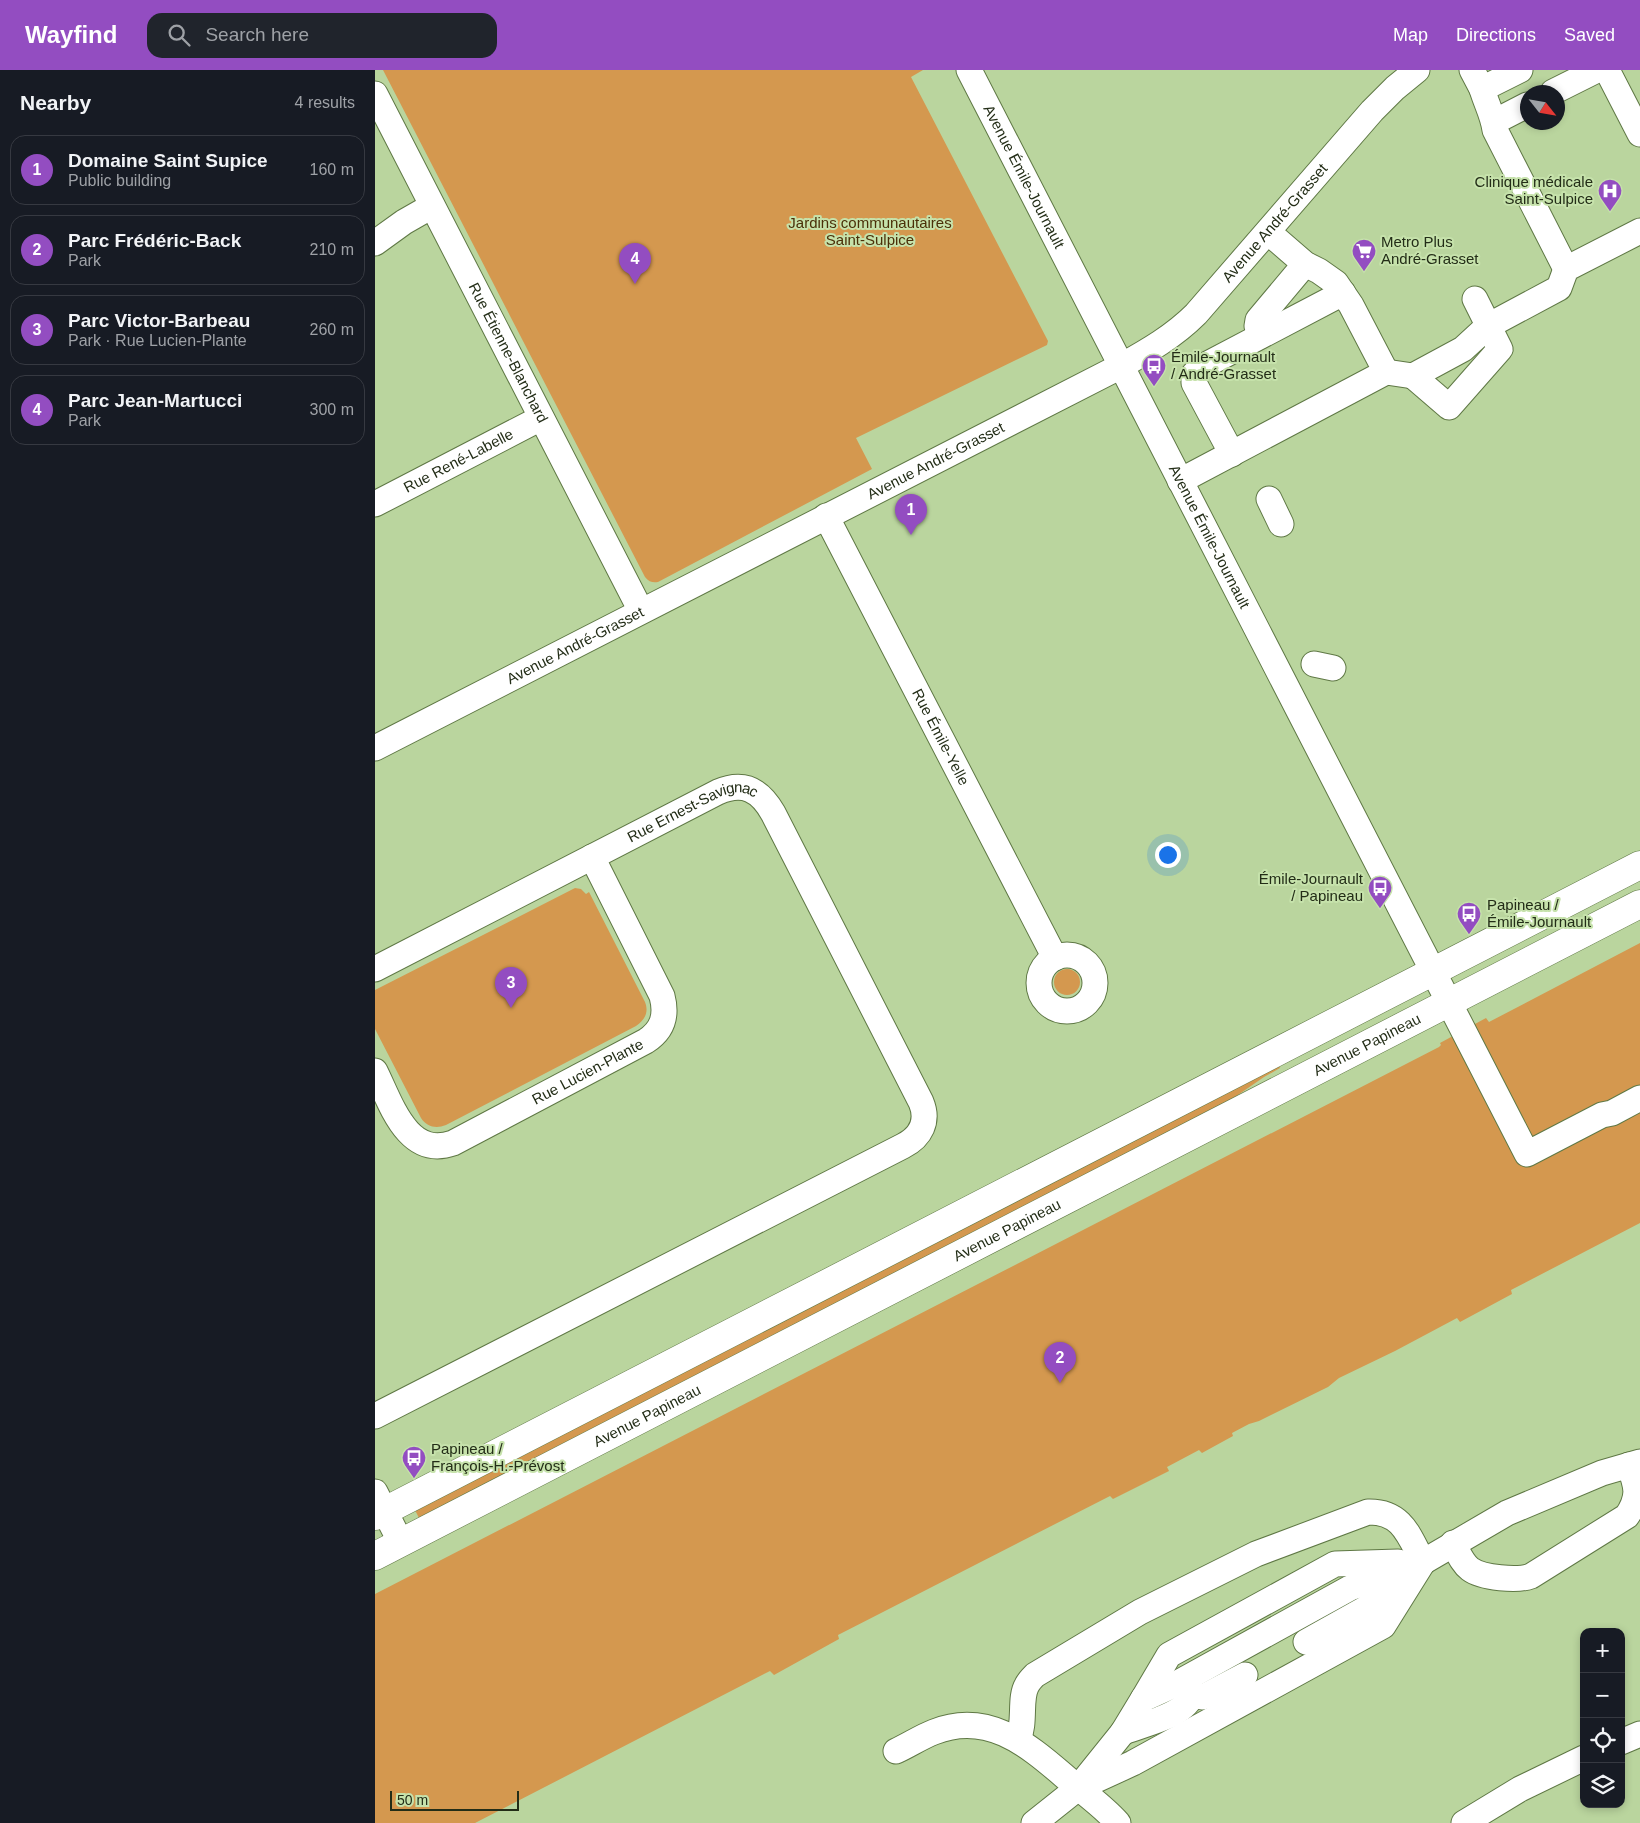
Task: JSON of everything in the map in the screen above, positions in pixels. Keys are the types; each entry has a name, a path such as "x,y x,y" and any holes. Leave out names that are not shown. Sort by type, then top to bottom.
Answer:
{"main road":[{"path":"378,1507 1433,972 1640,864"},
{"name":"Avenue Papineau","path":"375,1556 1640,904"}],"street":[{"name":"Avenue Émile-Journault","path":"969,70 1527,1154 1602,1115 1612,1113 1640,1098"},
{"name":"Avenue André-Grasset","path":"375,748 1121,366 1156,346 1187,323 1372,111 1395,88 1417,70"},
{"path":"1520,70 1477,79 1494,122 1495,130 1566,269"},
{"path":"1565,86 1597,70"},
{"path":"1607,70 1640,134"},
{"name":"Rue Étienne-Blanchard","path":"375,94 641,611"},
{"path":"1494,122 1520,109"},
{"path":"375,242 432,206"},
{"path":"1268,232 1305,264 1330,278 1343,293 1386,372"},
{"path":"1413,376 1463,349 1488,326 1559,288 1566,269 1640,232"},
{"path":"1260,336 1257,326 1258,320 1305,264"},
{"path":"1232,454 1194,383 1194,374 1200,368 1343,293"},
{"path":"1180,481 1386,372 1413,376 1449,407 1500,349 1475,299"},
{"name":"Rue René-Labelle","path":"375,504 541,418"},
{"path":"1269,499 1281,524"},
{"name":"Rue Émile-Yelle","path":"826,516 1055,958"},
{"name":"Rue Ernest-Savignac","path":"375,969 725,789 742,788 758,794 773,813 921,1102 924,1112 923,1126 917,1136 903,1146 375,1416"},
{"name":"Rue Lucien-Plante","path":"375,1071 409,1133 424,1144 441,1147 453,1143 567,1084 646,1041 655,1034 662,1024 665,1012 662,996 592,857"},
{"path":"1306,1642 1365,1609 1423,1562 1453,1543 1507,1513 1601,1473 1634,1463 1638,1497 1635,1506 1627,1516 1531,1576 1514,1580 1472,1571 1464,1563 1453,1543"},
{"path":"378,1507 401,1543"},
{"path":"1018,1740 1022,1731 1024,1692 1026,1685 1035,1675 1140,1612 1256,1554 1368,1512 1378,1512 1398,1520 1405,1528 1423,1562"},
{"path":"1034,1823 1078,1788 1123,1732 1143,1699 1176,1684 1349,1588 1423,1562"},
{"path":"1078,1788 1133,1763 1383,1626 1423,1562"},
{"path":"1123,1732 1155,1722 1185,1706 1189,1699 1195,1696 1203,1697 1245,1675"},
{"path":"896,1751 934,1732 949,1727 991,1728 1018,1740 1038,1753 1118,1823"},
{"path":"1625,1740 1640,1734"},
{"path":"1464,1823 1520,1789 1580,1760"}],"green space":[{"name":"Jardins communautaires Saint-Sulpice","path":"383,70 923,70 911,77 1048,341 1047,345 856,438 872,469 658,582 651,582 645,577"},
{"path":"575,888 581,889 586,894 589,892 645,1002 647,1009 644,1018 636,1026 446,1125 435,1127 429,1125 421,1118 375,1029 375,990"},
{"path":"1640,943 1640,1223 1511,1290 1512,1294 1460,1322 1457,1318 1339,1378 1328,1387 1232,1433 1233,1436 1202,1453 1199,1450 1167,1467 1169,1471 1113,1499 1110,1496 838,1635 839,1639 774,1675 770,1671 475,1823 375,1823 375,1594 1439,1047 1440,1043 1486,1018 1489,1022"},
{"path":"1067,969 1076,973 1080,982 1076,991 1067,995 1058,991 1054,982 1058,973"},
{"path":"1279,1065 1280,1068 1232,1099 420,1520 415,1510"}],"place":[{"name":"Clinique médicale Saint-Sulpice","path":"1610,212"},
{"name":"Metro Plus André-Grasset","path":"1364,272"},
{"name":"Parc Jean-Martucci","path":"635,284"},
{"name":"Émile-Journault / André-Grasset","path":"1154,387"},
{"name":"Domaine Saint Supice","path":"911,535"},
{"name":"Émile-Journault / Papineau","path":"1380,909"},
{"name":"Papineau / Émile-Journault","path":"1469,935"},
{"name":"Parc Victor-Barbeau","path":"511,1008"},
{"name":"Parc Frédéric-Back","path":"1060,1383"},
{"name":"Papineau / François-H.-Prévost","path":"414,1479"}]}
